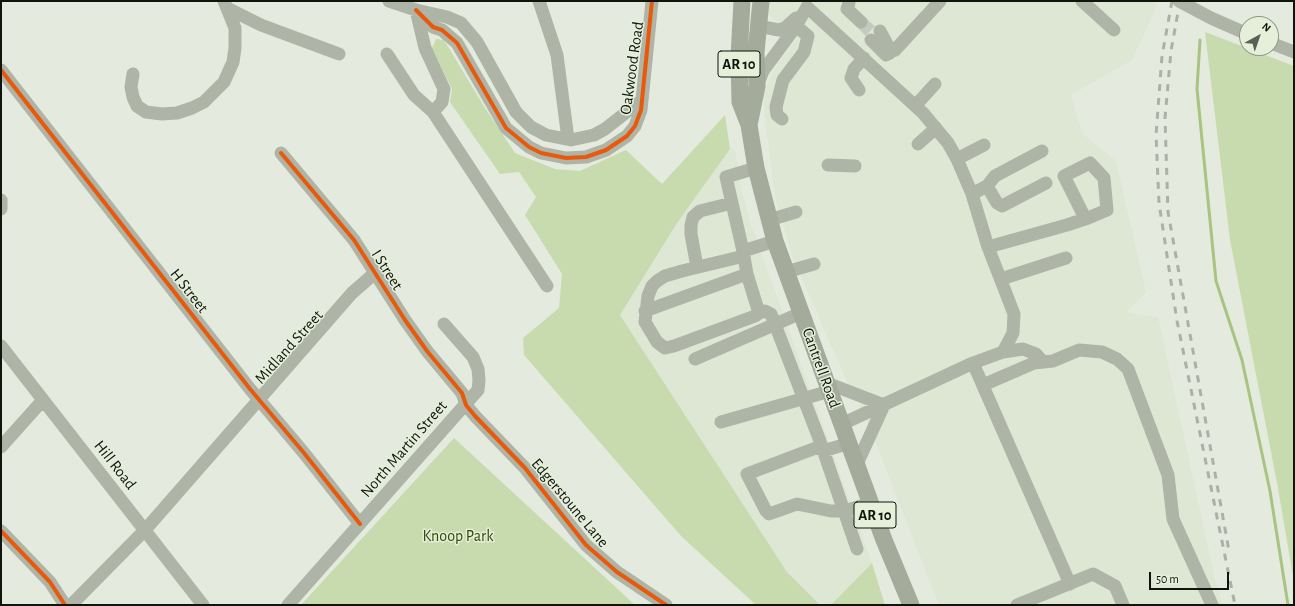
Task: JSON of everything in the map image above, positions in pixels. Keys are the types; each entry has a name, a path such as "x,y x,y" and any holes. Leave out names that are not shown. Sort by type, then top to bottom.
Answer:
{"main road":[{"name":"Cantrell Road","path":"742,1 740,102 749,125 756,168 769,220 775,241 828,387 911,605"},
{"name":"Cantrell Road","path":"749,125 757,86 756,65 761,1"}],"street":[{"name":"Oakwood Road","path":"389,1 416,10 447,17 461,23 477,42 512,106 526,122 546,135 568,139 578,139 599,133 642,100"},
{"path":"539,1 553,37 557,54 568,139"},
{"name":"Oakwood Road","path":"416,10 433,27 442,30 457,43 506,128 517,139 541,153 566,158 586,157 606,150 627,136 635,126 640,116 652,1"},
{"path":"875,35 893,52 940,1"},
{"path":"1082,1 1114,30"},
{"path":"1179,1 1239,31"},
{"path":"758,26 774,31 785,28 810,4"},
{"path":"757,86 763,71 810,4"},
{"path":"810,4 915,106 936,128 958,159 972,194 973,213 1014,314 1013,333 1003,352"},
{"path":"849,4 861,22"},
{"path":"227,5 261,25 339,54"},
{"path":"133,74 131,87 133,97 137,106 146,112 162,114 177,112 192,108 204,102 224,82 233,62 235,28 227,5"},
{"path":"416,10 425,48 444,89 442,102 433,112"},
{"path":"782,119 777,115 776,107 783,80 804,52 808,36 796,26"},
{"path":"1279,46 1294,52"},
{"path":"387,54 414,95 433,112 547,286"},
{"path":"859,90 851,78 854,69 864,58"},
{"name":"H Street","path":"1,70 250,389 259,398 360,524"},
{"path":"915,106 935,84"},
{"path":"918,144 936,128"},
{"path":"958,159 984,145"},
{"path":"972,194 987,186 995,176 1042,151"},
{"name":"I Street","path":"281,153 354,240 427,350 462,393 466,405"},
{"path":"828,165 855,166"},
{"path":"756,168 726,177 747,274 759,313"},
{"path":"987,186 996,203 1002,206 1046,184"},
{"path":"1,200 1,209"},
{"path":"697,267 690,225 693,217 700,212 732,203"},
{"path":"769,220 796,212"},
{"path":"988,247 1085,218"},
{"path":"775,241 743,254 665,276 652,286 645,311 645,322 657,342 665,348 674,346 765,311 771,314 822,448 857,549"},
{"path":"1001,279 1066,258"},
{"path":"786,272 814,264"},
{"name":"Midland Street","path":"71,605 145,530 352,293 375,273"},
{"path":"645,311 747,274"},
{"path":"695,359 801,313"},
{"name":"North Martin Street","path":"288,605 478,390 478,369 473,357 444,324"},
{"name":"Hill Road","path":"1,346 202,605"},
{"path":"842,424 974,363 1003,352 1024,350 1036,354 1043,362"},
{"path":"983,386 1034,363 1053,361 1079,350 1102,352 1117,359 1128,369 1168,475 1173,519 1212,605"},
{"path":"974,363 1070,584"},
{"path":"721,422 803,398 828,387 884,405"},
{"path":"1,446 43,400"},
{"name":"Edgerstoune Lane","path":"466,405 525,468 586,545 617,572 666,605"},
{"path":"857,464 884,405"},
{"path":"850,443 822,448 747,474 768,514 797,504 831,511 844,510 871,503"},
{"path":"1,531 50,582 65,605"},
{"path":"1017,605 1093,574 1114,586 1123,605"}],"shaded area":[{"path":"766,1 1152,1 1157,5 1132,60 1071,95 1082,133 1116,161 1146,292 1127,312 1158,317 1215,579 1223,605 939,605 869,426 847,382 792,256 775,197 764,111 764,92 775,67 796,39 765,11"},
{"path":"730,149 735,149 741,187 750,221 872,563 831,605 820,605 787,572 620,315 677,223"}],"green space":[{"path":"1205,32 1239,45 1239,56 1268,56 1294,66 1294,582 1278,488 1230,240"},
{"path":"436,39 444,40 485,108 515,153 555,169 580,171 626,150 662,184 725,115 730,149 677,223 620,315 787,572 820,605 756,605 681,536 524,355 523,338 559,308 562,274 525,215 536,197 519,172 500,174 450,102 452,89 432,48"},
{"name":"Knoop Park","path":"454,438 635,605 301,605"},
{"path":"872,563 885,605 831,605"}],"waterway":[{"path":"1200,40 1197,89 1216,281 1242,360 1270,491 1288,605"}],"tunnel":[{"path":"861,22 875,36"}],"railway":[{"path":"1172,1 1162,56 1156,135 1159,203 1177,321 1235,605"},
{"path":"1180,1 1171,51 1165,118 1168,212 1229,551"}],"cycle path":[{"path":"416,10 433,27 442,30 457,43 506,128 529,147 541,153 566,158 586,157 606,150 627,136 635,126 641,110 652,1"},
{"path":"1,70 250,389 304,453 360,524"},
{"path":"281,153 354,240 405,320 427,351 462,393 466,405 475,416 525,468 586,545 617,572 666,605"},
{"path":"1,531 50,582 65,605"}]}
